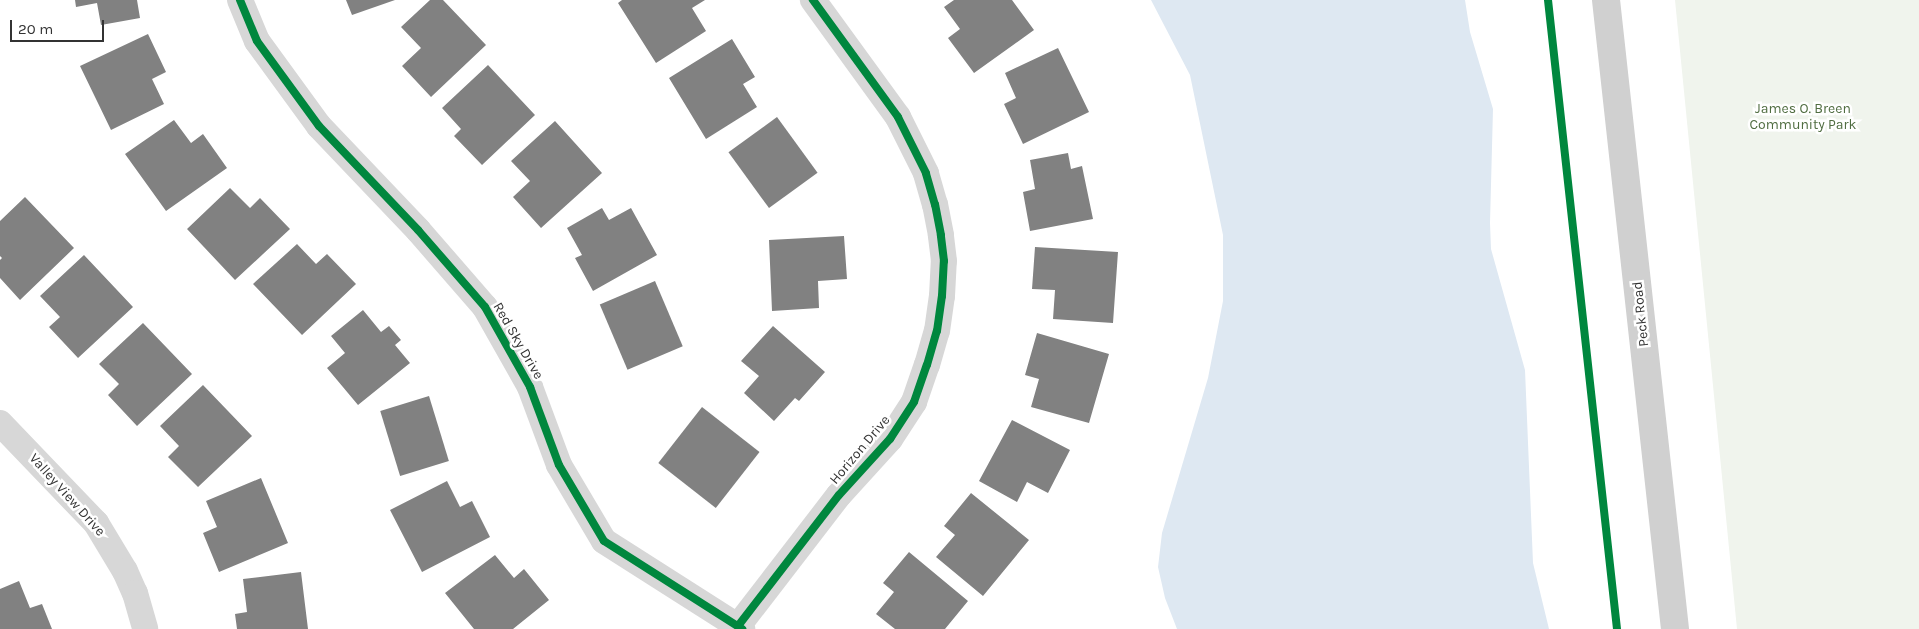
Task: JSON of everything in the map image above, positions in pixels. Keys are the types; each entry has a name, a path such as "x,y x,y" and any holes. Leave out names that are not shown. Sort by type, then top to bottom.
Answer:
{"street":[{"name":"Red Sky Drive","path":"240,0 257,41 319,126 418,230 485,308 530,386 559,465 604,541 740,628"},
{"name":"Horizon Drive","path":"740,628 839,495 890,439 914,402 928,365 937,331 942,296 944,261 942,244 935,205 926,173 898,117 812,0"},
{"name":"Peck Road","path":"1606,0 1675,629"},
{"name":"Valley View Drive","path":"0,423 96,523 125,571 135,593 145,629"}],"green space":[{"name":"James O. Breen Community Park","path":"1675,0 1919,0 1919,629 1737,629"}],"shaded area":[{"path":"1151,0 1465,0 1470,32 1493,109 1491,249 1525,370 1533,563 1549,629 1177,629 1165,598 1158,567 1162,533 1208,378 1223,301 1223,235 1190,75"}],"building":[{"path":"75,0 137,0 140,18 101,25 97,3 76,7"},
{"path":"346,0 395,0 352,15"},
{"path":"430,0 443,0 486,45 431,97 402,66 421,48 401,27"},
{"path":"622,0 705,0 692,8 706,31 656,63 618,3"},
{"path":"954,0 1012,0 1034,30 974,73 948,38 960,29 944,7"},
{"path":"148,34 166,72 152,79 164,104 111,130 80,66"},
{"path":"732,39 755,77 743,84 757,107 706,139 669,78"},
{"path":"1058,48 1089,112 1023,144 1004,104 1016,98 1005,73"},
{"path":"488,65 535,115 482,165 454,136 461,129 442,108"},
{"path":"777,117 818,173 769,208 728,152"},
{"path":"174,120 191,143 203,134 227,168 166,211 125,154"},
{"path":"555,121 602,173 541,228 513,197 530,181 511,161"},
{"path":"1068,153 1071,169 1082,166 1093,219 1030,231 1023,192 1035,189 1030,160"},
{"path":"230,188 250,208 260,198 290,229 235,280 187,229"},
{"path":"25,197 74,248 20,300 0,278 0,260 2,258 0,256 0,221"},
{"path":"602,208 609,220 631,208 657,255 593,291 575,258 582,255 567,228"},
{"path":"844,236 847,279 818,281 819,308 772,311 769,240"},
{"path":"297,244 316,264 327,254 356,284 302,335 253,284"},
{"path":"1035,247 1118,252 1113,323 1053,319 1055,290 1032,289"},
{"path":"84,255 133,307 78,358 49,327 60,317 40,296"},
{"path":"655,281 683,346 628,370 600,304"},
{"path":"363,310 381,332 389,326 401,340 395,345 410,363 358,405 327,368 345,353 331,336"},
{"path":"143,323 192,374 137,426 108,395 119,384 99,364"},
{"path":"773,326 825,372 799,401 795,398 774,421 744,393 759,376 741,361"},
{"path":"1037,333 1109,354 1089,423 1031,407 1039,379 1025,375"},
{"path":"203,385 252,436 198,487 168,457 179,446 160,426"},
{"path":"429,396 449,461 400,476 380,411"},
{"path":"702,407 760,452 716,508 658,463"},
{"path":"1012,420 1070,450 1048,493 1027,482 1017,502 979,481"},
{"path":"261,478 288,543 219,572 203,533 217,527 206,501"},
{"path":"447,481 460,507 472,501 490,537 422,572 390,510"},
{"path":"971,493 1029,540 983,596 936,557 955,535 944,526"},
{"path":"909,552 968,601 945,629 895,629 876,614 894,592 883,583"},
{"path":"495,555 514,578 524,569 549,600 513,629 474,629 445,593"},
{"path":"301,572 308,629 237,629 235,614 247,612 243,579"},
{"path":"19,581 30,608 42,604 52,629 0,629 0,589"}],"cycle path":[{"path":"240,0 257,41 319,126 418,230 485,307 530,387 559,465 604,541 742,629"},
{"path":"738,626 839,495 890,439 914,402 937,331 942,296 944,261 941,235 926,173 898,117 813,0"},
{"path":"1548,0 1617,629"}]}
